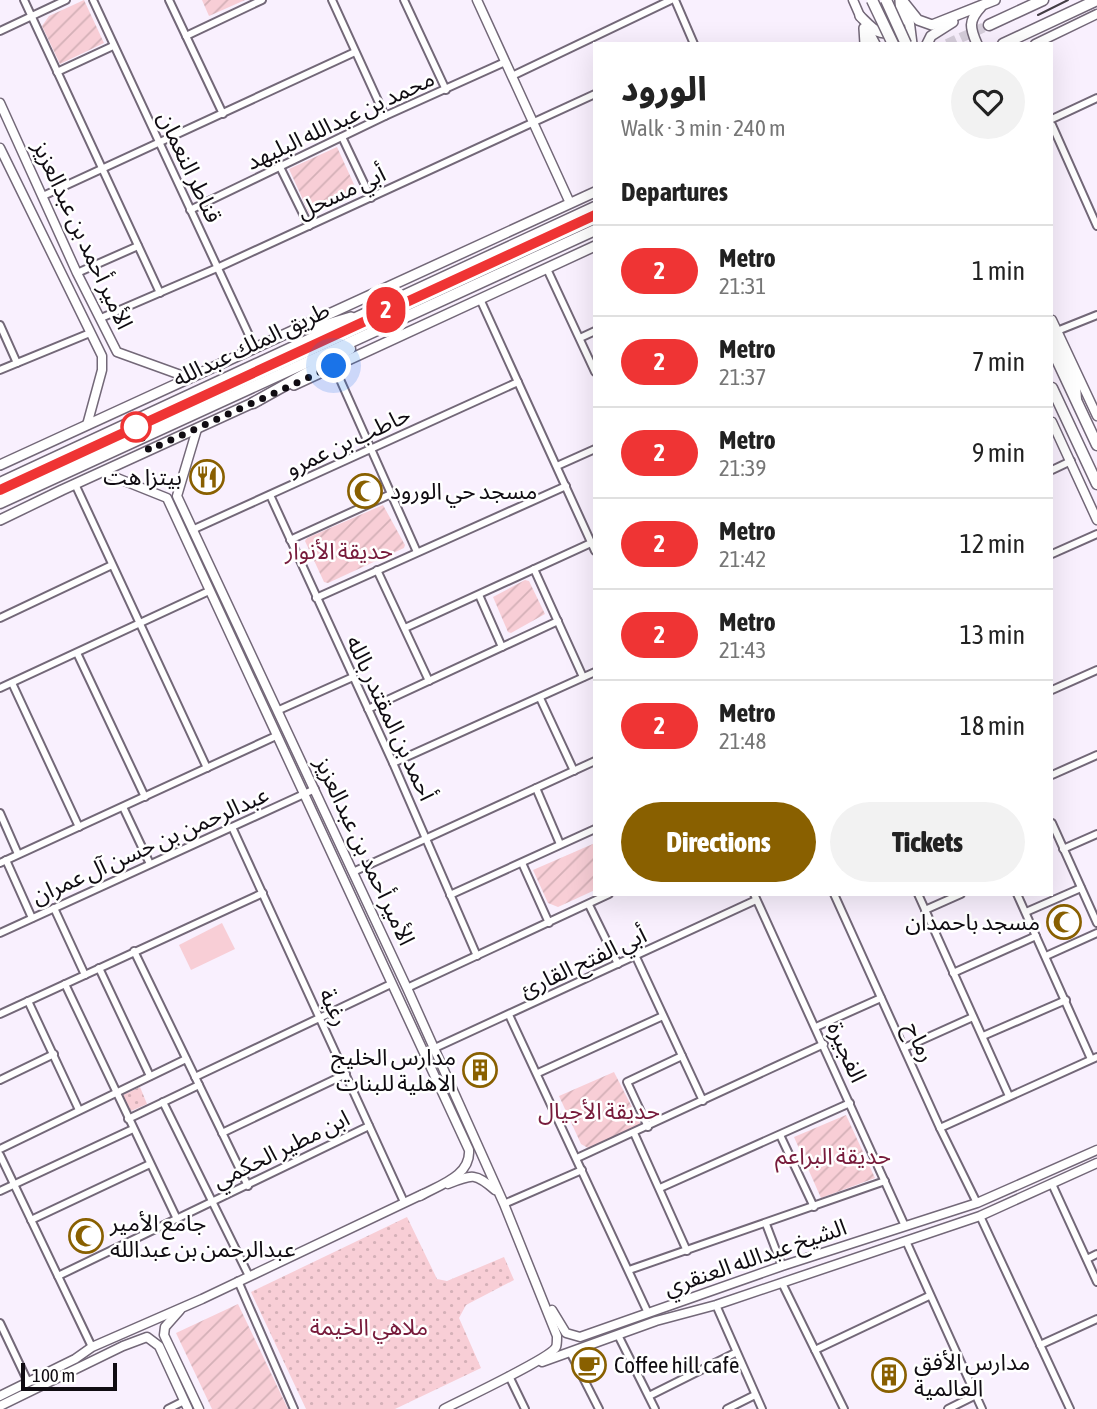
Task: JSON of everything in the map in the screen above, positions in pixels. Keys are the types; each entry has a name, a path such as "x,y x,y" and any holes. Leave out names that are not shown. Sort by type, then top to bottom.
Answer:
{"main road":[{"path":"872,0 892,42"},
{"path":"886,0 905,42"},
{"path":"860,16 875,32 880,34 892,31 901,22 901,0"},
{"path":"901,0 918,20 932,25 981,3 995,0"},
{"path":"901,0 909,20 924,42"},
{"path":"989,25 1044,0"},
{"path":"1007,42 1097,0"},
{"path":"926,42 943,27 981,3"},
{"path":"976,42 970,23 981,3"},
{"path":"860,16 865,42"},
{"path":"860,16 874,42"},
{"path":"860,16 882,42"},
{"path":"909,20 912,42"},
{"path":"0,465 593,193"},
{"name":"طريق الملك عبدالله","path":"0,483 366,312 460,271 593,205"},
{"name":"طريق الملك عبدالله","path":"0,503 593,231"},
{"path":"558,247 593,237"},
{"path":"0,514 102,472 593,247"},
{"path":"272,341 366,312"},
{"path":"253,403 357,346 380,328"},
{"path":"1053,351 1097,444"},
{"path":"1053,390 1097,484"},
{"path":"0,520 62,489"}],"street":[{"path":"24,0 160,293"},
{"path":"0,31 66,0"},
{"name":"قناطر النعمان","path":"93,0 255,348"},
{"path":"169,0 223,114"},
{"path":"186,36 262,0"},
{"path":"332,0 385,116"},
{"path":"404,0 446,90"},
{"path":"477,0 570,203"},
{"path":"512,76 673,0 693,42"},
{"path":"853,0 860,16"},
{"path":"1039,42 1097,14"},
{"path":"57,72 113,46"},
{"path":"43,196 355,52"},
{"name":"محمد بن عبدالله البليهد","path":"190,210 385,116 505,62"},
{"name":"أبي مسحل","path":"101,318 217,268 593,95"},
{"path":"1053,119 1097,98"},
{"name":"الأمير أحمد بن عبدالعزيز","path":"0,103 77,273 117,352 190,378"},
{"path":"1053,127 1097,226"},
{"path":"342,137 371,198"},
{"name":"الأمير أحمد بن عبدالعزيز","path":"0,148 102,356 102,370 87,425"},
{"path":"5,158 22,150"},
{"path":"281,167 309,226"},
{"path":"77,273 138,246"},
{"path":"547,269 593,367"},
{"path":"480,299 593,547"},
{"path":"1054,332 1097,314"},
{"path":"0,325 17,363"},
{"path":"580,338 593,332"},
{"path":"1054,332 1076,386 1077,400"},
{"path":"1054,332 1097,416"},
{"path":"0,370 90,333"},
{"path":"334,366 416,552"},
{"name":"حاطب بن عمرو","path":"192,530 518,382"},
{"path":"1053,424 1097,520"},
{"name":"الأمير أحمد بن عبدالعزيز","path":"197,429 177,496 407,988 540,1289"},
{"path":"557,466 593,450"},
{"path":"1053,470 1071,461"},
{"name":"الأمير أحمد بن عبدالعزيز","path":"102,472 167,498 469,1150 463,1171 420,1196"},
{"path":"75,484 207,768"},
{"path":"317,598 566,486"},
{"path":"290,540 391,494"},
{"name":"أحمد بن المقتدر بالله","path":"270,495 393,763 477,956"},
{"path":"1053,554 1097,534"},
{"path":"405,628 591,543"},
{"path":"0,618 112,565"},
{"path":"534,569 583,677"},
{"path":"377,570 429,681"},
{"path":"0,688 209,592"},
{"path":"479,596 502,647"},
{"path":"368,709 558,621"},
{"path":"77,653 145,797"},
{"path":"1053,690 1097,670"},
{"path":"393,763 593,673"},
{"path":"279,710 353,677"},
{"path":"12,683 79,827"},
{"path":"540,698 574,771"},
{"path":"32,918 3,861 276,736"},
{"path":"1053,775 1097,755"},
{"path":"353,873 593,762"},
{"path":"536,788 560,844"},
{"name":"عبدالرحمن بن حسن آل عمران","path":"0,933 315,789"},
{"path":"123,807 150,864"},
{"path":"0,813 19,854"},
{"path":"1053,825 1081,888 1095,912 1097,923"},
{"name":"رغبة","path":"232,827 404,1202"},
{"path":"450,895 593,830"},
{"path":"1063,849 1097,834"},
{"path":"329,850 340,845"},
{"path":"522,863 549,923"},
{"path":"1026,912 1081,888"},
{"path":"0,1014 263,893"},
{"path":"407,988 605,896"},
{"name":"رماح","path":"835,896 977,1203"},
{"path":"919,896 1009,1096"},
{"path":"925,910 956,896"},
{"path":"940,1128 1094,1058 1018,896"},
{"name":"أبي الفتح القارئ","path":"424,1053 636,957 755,897"},
{"name":"الفجيرة","path":"755,897 905,1226"},
{"path":"589,905 618,964"},
{"path":"54,908 85,975"},
{"path":"1046,956 1097,933"},
{"path":"953,972 1036,936"},
{"path":"134,951 248,1185"},
{"path":"636,957 704,1101"},
{"path":"99,968 150,1076"},
{"path":"65,984 177,1219"},
{"path":"195,1077 391,984"},
{"path":"816,1027 881,998"},
{"path":"983,1036 1066,1000"},
{"path":"28,1001 79,1110"},
{"path":"509,1014 650,1313 666,1313 666,1316 656,1321"},
{"path":"538,1073 663,1016"},
{"path":"904,1048 973,1017"},
{"path":"578,1158 824,1044"},
{"path":"0,1080 54,1054"},
{"path":"648,1126 627,1082 682,1056"},
{"path":"0,1149 186,1059"},
{"path":"222,1132 346,1074"},
{"path":"128,1118 199,1085"},
{"path":"163,1102 249,1276"},
{"path":"660,1188 850,1103"},
{"name":"ابن مطير الحكمي","path":"58,1276 369,1126"},
{"path":"0,1191 133,1129"},
{"path":"634,1133 687,1251"},
{"path":"780,1135 814,1207"},
{"name":"الشيخ عبدالله العنقري","path":"540,1289 561,1326 571,1336 580,1337 782,1266 977,1203 1097,1150"},
{"path":"0,1156 92,1347"},
{"name":"الشيخ عبدالله العنقري","path":"523,1369 656,1321 716,1305 980,1216 1097,1163"},
{"path":"31,1220 150,1164"},
{"path":"504,1204 582,1170"},
{"path":"78,1363 92,1347 404,1202 466,1177 475,1176 483,1180 499,1194"},
{"path":"629,1270 885,1181"},
{"path":"1052,1184 1097,1282"},
{"path":"980,1216 1070,1409"},
{"path":"766,1224 782,1266"},
{"path":"906,1241 982,1409"},
{"path":"1087,1259 1097,1254"},
{"path":"238,1281 294,1409"},
{"path":"782,1283 844,1409"},
{"name":"الشيخ عبدالله العنقري","path":"443,1409 523,1369 557,1345 557,1336 540,1289"},
{"path":"814,1350 929,1296"},
{"path":"682,1302 672,1308 673,1313 688,1312"},
{"path":"716,1305 762,1409"},
{"path":"183,1306 165,1327 164,1335 199,1409"},
{"path":"1040,1345 1097,1319"},
{"path":"0,1323 28,1382"},
{"path":"618,1335 655,1409"},
{"path":"1,1404 78,1363 147,1337 159,1346 186,1405 168,1409"},
{"path":"570,1352 598,1409"},
{"path":"649,1396 735,1353"},
{"path":"1,1404 28,1382 63,1370"},
{"path":"509,1376 525,1409"},
{"path":"727,1409 755,1395"},
{"path":"948,1409 976,1395"}],"green space":[{"path":"84,0 104,43 60,64 42,26 49,16"},
{"path":"202,0 245,0 209,16"},
{"path":"337,147 357,191 309,213 289,169"},
{"name":"حديقة الأنوار","path":"383,505 405,545 404,548 328,583 324,582 305,541 307,538"},
{"path":"525,580 529,581 545,614 511,633 508,632 493,597"},
{"path":"593,844 593,891 558,907 548,903 533,870"},
{"path":"222,923 235,949 191,970 179,945"},
{"name":"حديقة الأجيال","path":"614,1072 641,1125 588,1148 581,1144 559,1096"},
{"path":"140,1087 147,1104 131,1111 123,1095"},
{"name":"حديقة البراعم","path":"846,1115 875,1178 821,1198 794,1137"},
{"name":"ملاهي الخيمة","path":"407,1217 437,1279 447,1281 504,1257 514,1280 466,1305 459,1318 481,1368 395,1409 306,1409 251,1292"},
{"path":"238,1304 288,1409 212,1409 176,1333"}],"tunnel":[{"path":"951,42 989,25"}],"railway":[{"path":"1038,15 1068,0"},
{"path":"242,378 593,216"}],"metro line":[{"name":"2","path":"0,490 593,216"}],"place":[{"name":"بيتزا هت","path":"207,477"},
{"name":"مسجد حي الورود","path":"365,491"},
{"name":"مسجد باحمدان","path":"1064,922"},
{"name":"مدارس الخليج الاهلية للبنات","path":"480,1070"},
{"name":"جامع الأمير عبدالرحمن بن عبدالله","path":"86,1236"},
{"name":"Coffee hill cafe","path":"589,1365"},
{"name":"مدارس الأفق العالمية","path":"889,1375"}],"route":[{"path":"136,427 149,450 334,366"}]}
